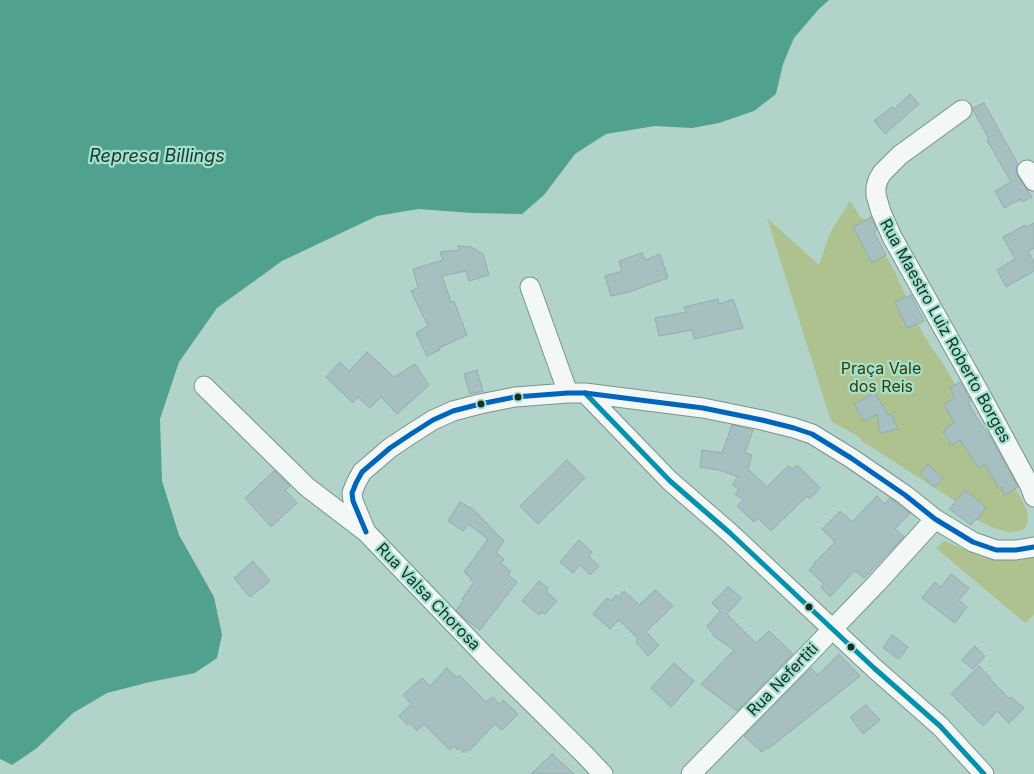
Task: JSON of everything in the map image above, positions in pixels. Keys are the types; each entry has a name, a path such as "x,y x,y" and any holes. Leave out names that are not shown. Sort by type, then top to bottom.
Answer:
{"street":[{"name":"Rua Maestro Luiz Roberto Borges","path":"962,110 914,144 894,161 878,180 876,195 892,237 979,392 1030,486 1034,497"},
{"path":"530,288 576,393 670,481 730,533 874,668 940,726 984,774"},
{"name":"Rua Valsa Chorosa","path":"204,386 307,487 366,532 487,658 603,774"},
{"path":"366,532 353,501 352,493 362,472 390,448 433,420 453,411 515,397 576,393 703,408 762,420 812,434 859,463 935,519 973,542 996,550 1016,550 1034,547"},
{"name":"Rua Nefertiti","path":"691,774 876,584 935,519"}],"green space":[{"name":"Praça Vale dos Reis","path":"850,201 892,266 924,336 947,370 1022,500 1027,511 1028,520 1025,528 1009,532 994,528 977,520 955,501 862,441 859,437 831,421 767,218 819,265 830,233"},
{"path":"944,541 982,557 1021,560 1034,556 1034,615 1025,623 936,548"}],"water":[{"name":"Represa Billings","path":"0,0 829,0 794,38 783,64 776,94 754,111 719,123 692,128 655,126 606,134 575,154 544,195 522,214 418,209 377,216 282,261 217,308 179,362 160,419 162,481 179,535 214,597 222,635 217,658 195,673 107,693 73,713 37,748 12,765 0,759"}],"building":[{"path":"910,94 919,104 885,134 874,121 892,107 894,109"},
{"path":"984,103 1018,164 1016,170 1018,176 1032,197 1022,202 1021,199 1004,208 995,191 1011,182 987,140 989,139 973,110 973,108"},
{"path":"871,217 877,230 874,232 886,255 872,263 853,227"},
{"path":"1034,223 1034,248 1028,251 1034,262 1034,271 1006,287 997,270 1015,259 1003,237 1025,225 1026,227"},
{"path":"458,246 471,247 483,254 489,275 469,281 466,271 442,276 451,302 454,301 467,335 439,348 440,350 427,356 416,333 428,326 411,291 418,288 413,269 443,260 440,252 460,250"},
{"path":"642,253 645,260 660,254 668,278 629,292 611,296 605,276 622,271 619,261"},
{"path":"911,295 924,321 907,328 895,302"},
{"path":"718,299 719,304 733,299 743,328 694,339 692,330 659,336 655,318 686,312 684,307"},
{"path":"367,352 394,377 415,364 429,385 397,414 381,397 370,408 358,397 353,403 326,377 340,362 349,371"},
{"path":"477,370 483,391 470,394 464,374"},
{"path":"960,382 971,401 968,402 993,441 1018,487 1005,495 1001,487 999,489 985,464 979,468 960,440 952,445 943,432 954,423 944,404 955,398 950,388"},
{"path":"874,391 888,415 892,414 894,422 899,429 880,433 877,414 864,421 854,404 873,394"},
{"path":"732,425 753,430 745,453 752,455 748,469 767,487 788,466 793,469 797,465 820,488 810,499 807,496 771,531 758,518 754,522 737,506 743,500 735,494 739,490 732,484 738,477 719,470 700,467 702,450 722,453"},
{"path":"567,460 585,478 538,524 520,506"},
{"path":"928,464 943,478 934,487 920,473"},
{"path":"274,471 290,486 285,490 297,503 271,527 245,498"},
{"path":"965,490 986,507 971,525 949,509"},
{"path":"877,496 884,504 890,498 910,513 895,529 904,537 864,578 854,571 830,597 821,587 824,584 809,570 835,542 822,529 840,511 852,522"},
{"path":"460,502 474,510 504,541 496,553 504,559 501,563 511,572 508,575 517,582 480,630 456,610 474,582 464,572 488,539 468,524 463,531 448,521"},
{"path":"579,540 592,552 589,556 599,566 590,575 580,565 573,573 560,562"},
{"path":"253,561 270,581 250,597 234,578"},
{"path":"951,574 969,588 959,600 967,607 955,623 922,598 935,582 941,587"},
{"path":"539,581 548,588 546,591 557,601 545,614 542,612 539,615 522,601"},
{"path":"728,587 742,598 727,614 756,643 769,631 793,654 737,711 701,684 734,650 715,637 707,626 720,611 712,603"},
{"path":"655,590 673,606 646,632 659,645 648,656 636,642 638,639 619,620 610,629 593,614 607,598 611,601 616,595 618,597 624,591 639,605"},
{"path":"892,635 908,647 899,659 883,648"},
{"path":"975,646 985,656 973,669 962,660"},
{"path":"839,654 860,676 768,749 767,747 762,752 744,736 811,668 818,675"},
{"path":"674,663 694,681 671,707 651,688"},
{"path":"979,666 1010,699 1011,697 1024,708 1009,723 997,711 983,726 951,694"},
{"path":"447,668 457,678 459,675 486,702 493,697 499,704 503,700 518,714 502,730 495,724 469,751 467,749 464,753 459,748 457,750 454,746 450,750 424,724 417,731 410,723 407,725 399,716 411,704 403,695 422,678 430,686"},
{"path":"866,705 880,720 863,734 850,717"},
{"path":"552,754 574,774 531,774"}],"transit line":[{"path":"585,393 670,481 730,533 874,668 940,726 984,774"},
{"path":"366,532 353,501 352,493 362,472 390,448 433,420 453,411 515,397 585,393 703,408 762,420 812,434 905,495 935,519 973,542 996,550 1016,550 1034,547"}]}
